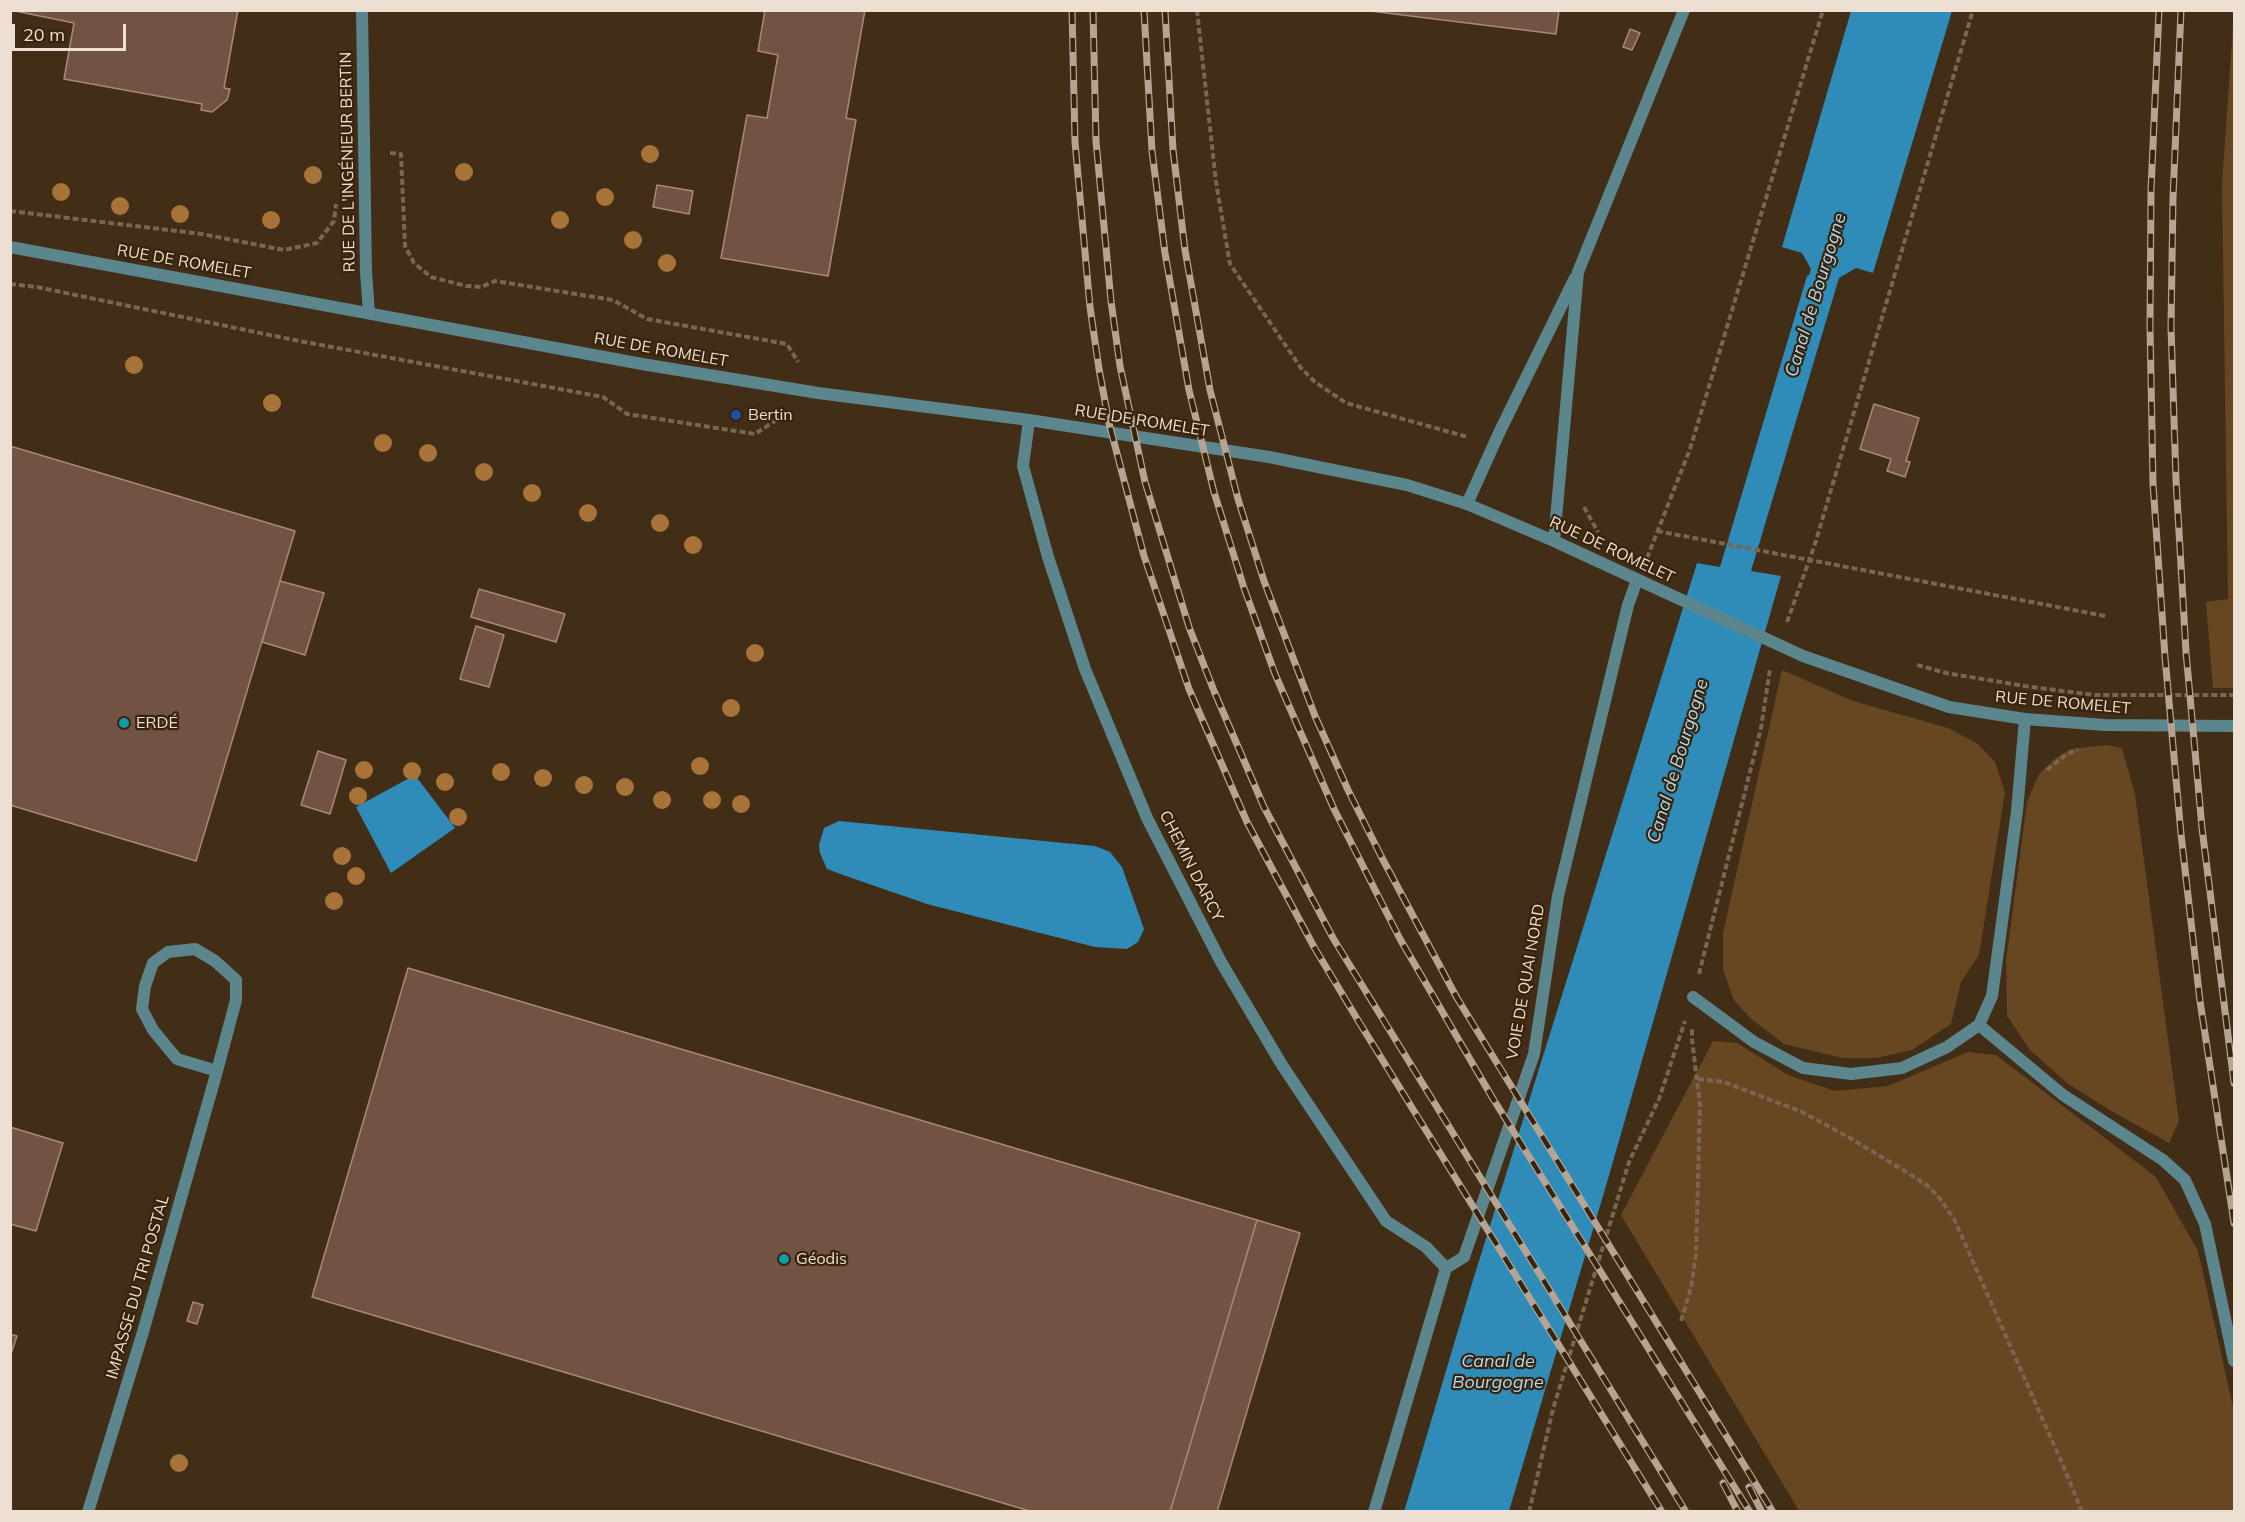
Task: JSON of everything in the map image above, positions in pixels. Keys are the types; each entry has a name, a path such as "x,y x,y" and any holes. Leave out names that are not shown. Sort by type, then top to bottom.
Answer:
{"street":[{"name":"RUE DE L'INGÉNIEUR BERTIN","path":"362,10 369,313"},
{"path":"1467,504 1578,272 1684,10"},
{"name":"RUE DE ROMELET","path":"10,247 642,364 818,393 1029,420 1269,457 1407,485 1467,504 1554,541 1803,656 1949,707 2025,719 2105,725 2235,726"},
{"path":"1554,541 1578,272"},
{"name":"CHEMIN DARCY","path":"1029,420 1023,466 1048,557 1085,669 1147,818 1221,962 1306,1101 1386,1221 1426,1247 1446,1268"},
{"name":"VOIE DE QUAI NORD","path":"1446,1268 1464,1257 1534,1054 1558,896 1628,605 1637,580"},
{"path":"1693,997 1754,1042 1803,1068 1851,1074 1902,1068 1947,1047 1979,1025 1992,996 2017,811 2025,719"},
{"name":"IMPASSE DU TRI POSTAL","path":"88,1512 143,1332 217,1071 236,1000 236,980 215,961 195,949 168,952 153,963 145,986 142,1009 153,1030 177,1059 217,1071"},
{"path":"1979,1025 2063,1095 2163,1160 2185,1180 2205,1224 2235,1361"},
{"path":"1374,1512 1446,1268"}],"path":[{"path":"1197,10 1216,182 1230,264 1300,368 1315,382 1346,403 1464,436 1499,433"},
{"path":"1637,580 1690,449 1823,10"},
{"path":"1786,626 1810,560 1973,10"},
{"path":"10,284 37,287 294,340 603,397 627,414 755,434 818,393 787,344 647,319 613,300 495,281 481,287 466,286 431,277 414,263 405,246 401,154"},
{"path":"10,211 202,234 284,250 317,243 334,221 337,199"},
{"path":"1583,499 1584,507 1597,531 1604,535"},
{"path":"1657,531 2105,616"},
{"path":"1639,551 1656,558"},
{"path":"1529,1512 1553,1409 1629,1162 1659,1099 1693,997 1761,728 1774,658"},
{"path":"1914,665 1946,673 2095,695 2235,695"},
{"path":"2042,776 2067,754 2084,749"},
{"path":"1682,1321 1696,1254 1700,1104 1692,1040 1693,997"},
{"path":"1698,1079 1724,1082 1802,1112 1908,1173 1928,1186 1942,1201 1955,1221 2082,1512"}],"shaded area":[{"path":"2234,11 2234,688 2213,688 2206,602 2228,599 2222,185"},
{"path":"1782,670 1853,701 1948,728 1978,744 1995,762 2005,792 1979,955 1961,982 1951,1024 1912,1050 1876,1058 1842,1058 1784,1044 1751,1019 1734,1000 1723,970 1723,933"},
{"path":"2107,745 2122,748 2135,794 2179,1121 2169,1143 2111,1111 2067,1083 2030,1050 2007,1016 2006,961 2027,802 2039,774 2056,758 2071,749"},
{"path":"1713,1041 1737,1043 1788,1075 1835,1091 1888,1086 1968,1052 1996,1055 2156,1177 2198,1251 2234,1411 2234,1511 1799,1511 1621,1215"}],"water":[{"name":"Canal de Bourgogne","path":"1851,11 1952,11 1873,273 1856,268 1839,278 1751,571 1781,576 1608,1179 1509,1511 1404,1512 1473,1280 1697,563 1720,567 1811,269 1802,253 1782,247"},
{"path":"415,775 455,828 391,873 356,807"},
{"path":"839,821 1095,846 1110,852 1122,867 1144,929 1138,942 1127,949 1095,947 927,904 846,876 827,869 820,853 819,845 824,828"}],"building":[{"path":"10,10 238,10 224,88 230,89 227,100 212,112 201,110 202,104 64,79 74,23"},
{"path":"765,10 865,10 846,118 856,120 828,276 721,258 747,115 767,118 778,55 758,51"},
{"path":"1362,10 1559,10 1556,34"},
{"path":"1630,29 1640,33 1632,50 1623,47"},
{"path":"657,185 693,191 689,214 653,207"},
{"path":"1874,404 1919,418 1906,461 1910,462 1905,477 1887,471 1891,459 1860,449"},
{"name":"ERDÉ","path":"10,446 295,531 196,861 10,805"},
{"path":"280,581 324,593 305,655 262,642"},
{"path":"479,589 565,614 556,642 471,617"},
{"path":"476,626 504,635 489,687 460,679"},
{"path":"318,751 346,760 330,814 301,805"},
{"name":"Géodis","path":"408,968 1257,1220 1170,1512 1033,1512 312,1297"},
{"path":"10,1127 63,1143 36,1231 10,1224"},
{"path":"1257,1220 1300,1233 1217,1512 1170,1512"},
{"path":"193,1302 203,1305 197,1324 187,1321"},
{"path":"10,1334 17,1336 10,1357"}],"railway":[{"path":"1072,10 1075,142 1090,307 1099,369 1109,423 1144,556 1189,689 1247,822 1314,947 1662,1512"},
{"path":"1093,10 1096,141 1111,301 1120,366 1145,482 1189,627 1214,691 1264,807 1333,938 1686,1512"},
{"path":"1144,10 1152,151 1165,253 1189,390 1214,492 1244,588 1275,674 1334,809 1400,939 1492,1097 1750,1512"},
{"path":"1165,10 1173,150 1185,250 1210,390 1238,499 1264,581 1315,716 1381,856 1457,998 1773,1512"},
{"path":"2159,10 2151,190 2150,326 2153,484 2165,657 2181,834 2200,1001 2234,1223"},
{"path":"2181,10 2173,198 2171,327 2176,480 2186,652 2202,828 2234,1083"},
{"path":"1723,1483 1738,1512"},
{"path":"1749,1487 1762,1512"}],"place":[{"name":"Bertin","path":"736,415"},
{"name":"ERDÉ","path":"124,723"},
{"name":"Géodis","path":"784,1259"}]}
